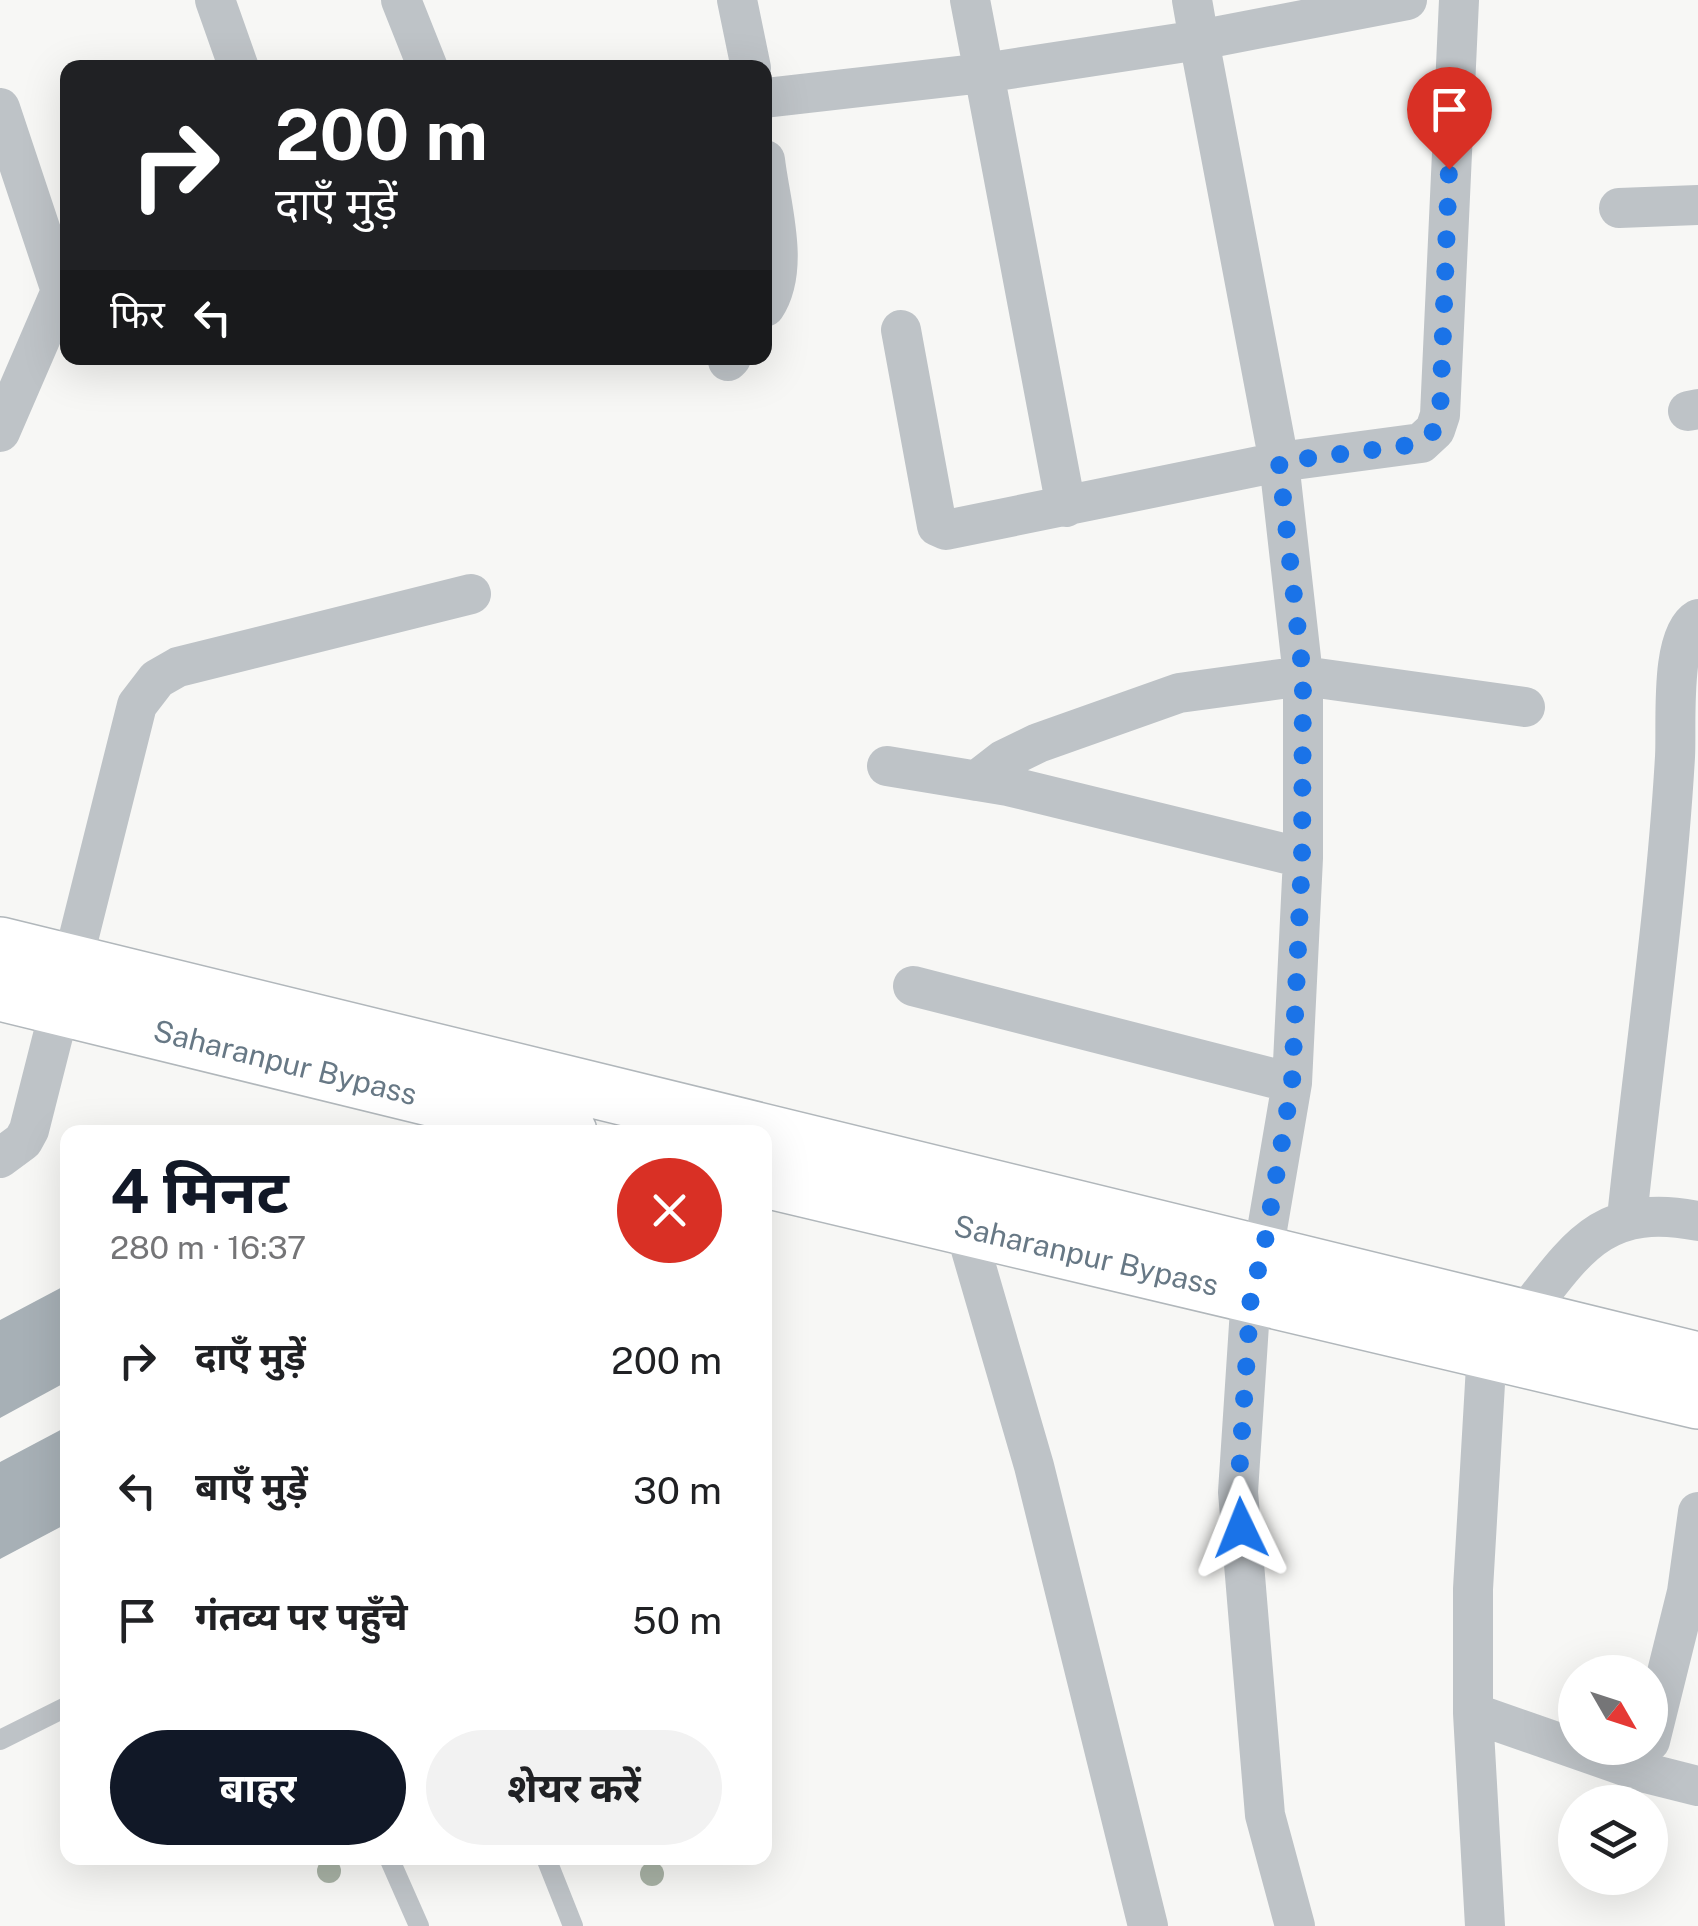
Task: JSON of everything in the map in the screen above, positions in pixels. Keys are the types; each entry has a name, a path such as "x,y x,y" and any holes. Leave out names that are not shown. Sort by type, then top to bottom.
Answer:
{"main road":[{"path":"0,946 66,986 641,1125"},
{"name":"Saharanpur Bypass","path":"0,993 66,986 546,1125"},
{"path":"772,1157 1257,1274"},
{"name":"Saharanpur Bypass","path":"772,1182 965,1229 1257,1274 1505,1333 1698,1401"},
{"path":"1505,1333 1698,1360"}],"street":[{"path":"215,0 236,60"},
{"path":"401,0 425,60"},
{"path":"737,0 749,60"},
{"path":"970,0 1066,506"},
{"path":"1192,0 1279,462 1303,676 1302,858 1292,1083 1257,1274 1238,1492 1265,1816 1295,1926"},
{"path":"772,97 984,73 1199,40 1407,0"},
{"path":"900,330 938,526 952,530 1279,462 1421,443 1438,423 1459,0"},
{"path":"0,108 60,279"},
{"path":"1620,208 1698,204"},
{"path":"772,220 778,271 772,297"},
{"path":"0,432 60,299"},
{"path":"0,1158 23,1141 28,1130 143,692 178,666 471,594"},
{"path":"1627,1218 1683,841 1678,670 1685,631 1698,619"},
{"path":"976,781 1003,760 1038,743 1179,693 1303,676 1525,707"},
{"path":"887,766 976,781 1302,858"},
{"path":"914,986 1292,1083"},
{"path":"1485,1926 1473,1713 1472,1589 1505,1333 1574,1252 1627,1218 1698,1220"},
{"path":"965,1229 1034,1466 1148,1926"},
{"path":"1668,1680 1693,1593 1698,1512"},
{"path":"1473,1713 1558,1733"},
{"path":"1666,1765 1698,1786"}],"lane":[{"path":"0,1740 60,1710"},
{"path":"391,1865 419,1926"},
{"path":"549,1865 574,1926"}],"building":[{"path":"60,1288 60,1385 0,1418 0,1320"},
{"path":"60,1430 60,1527 0,1559 0,1462"}],"route":[{"path":"1241,1528 1238,1492 1251,1294 1263,1253 1292,1083 1302,858 1303,676 1279,462 1421,443 1434,430 1440,415 1449,169"}]}
